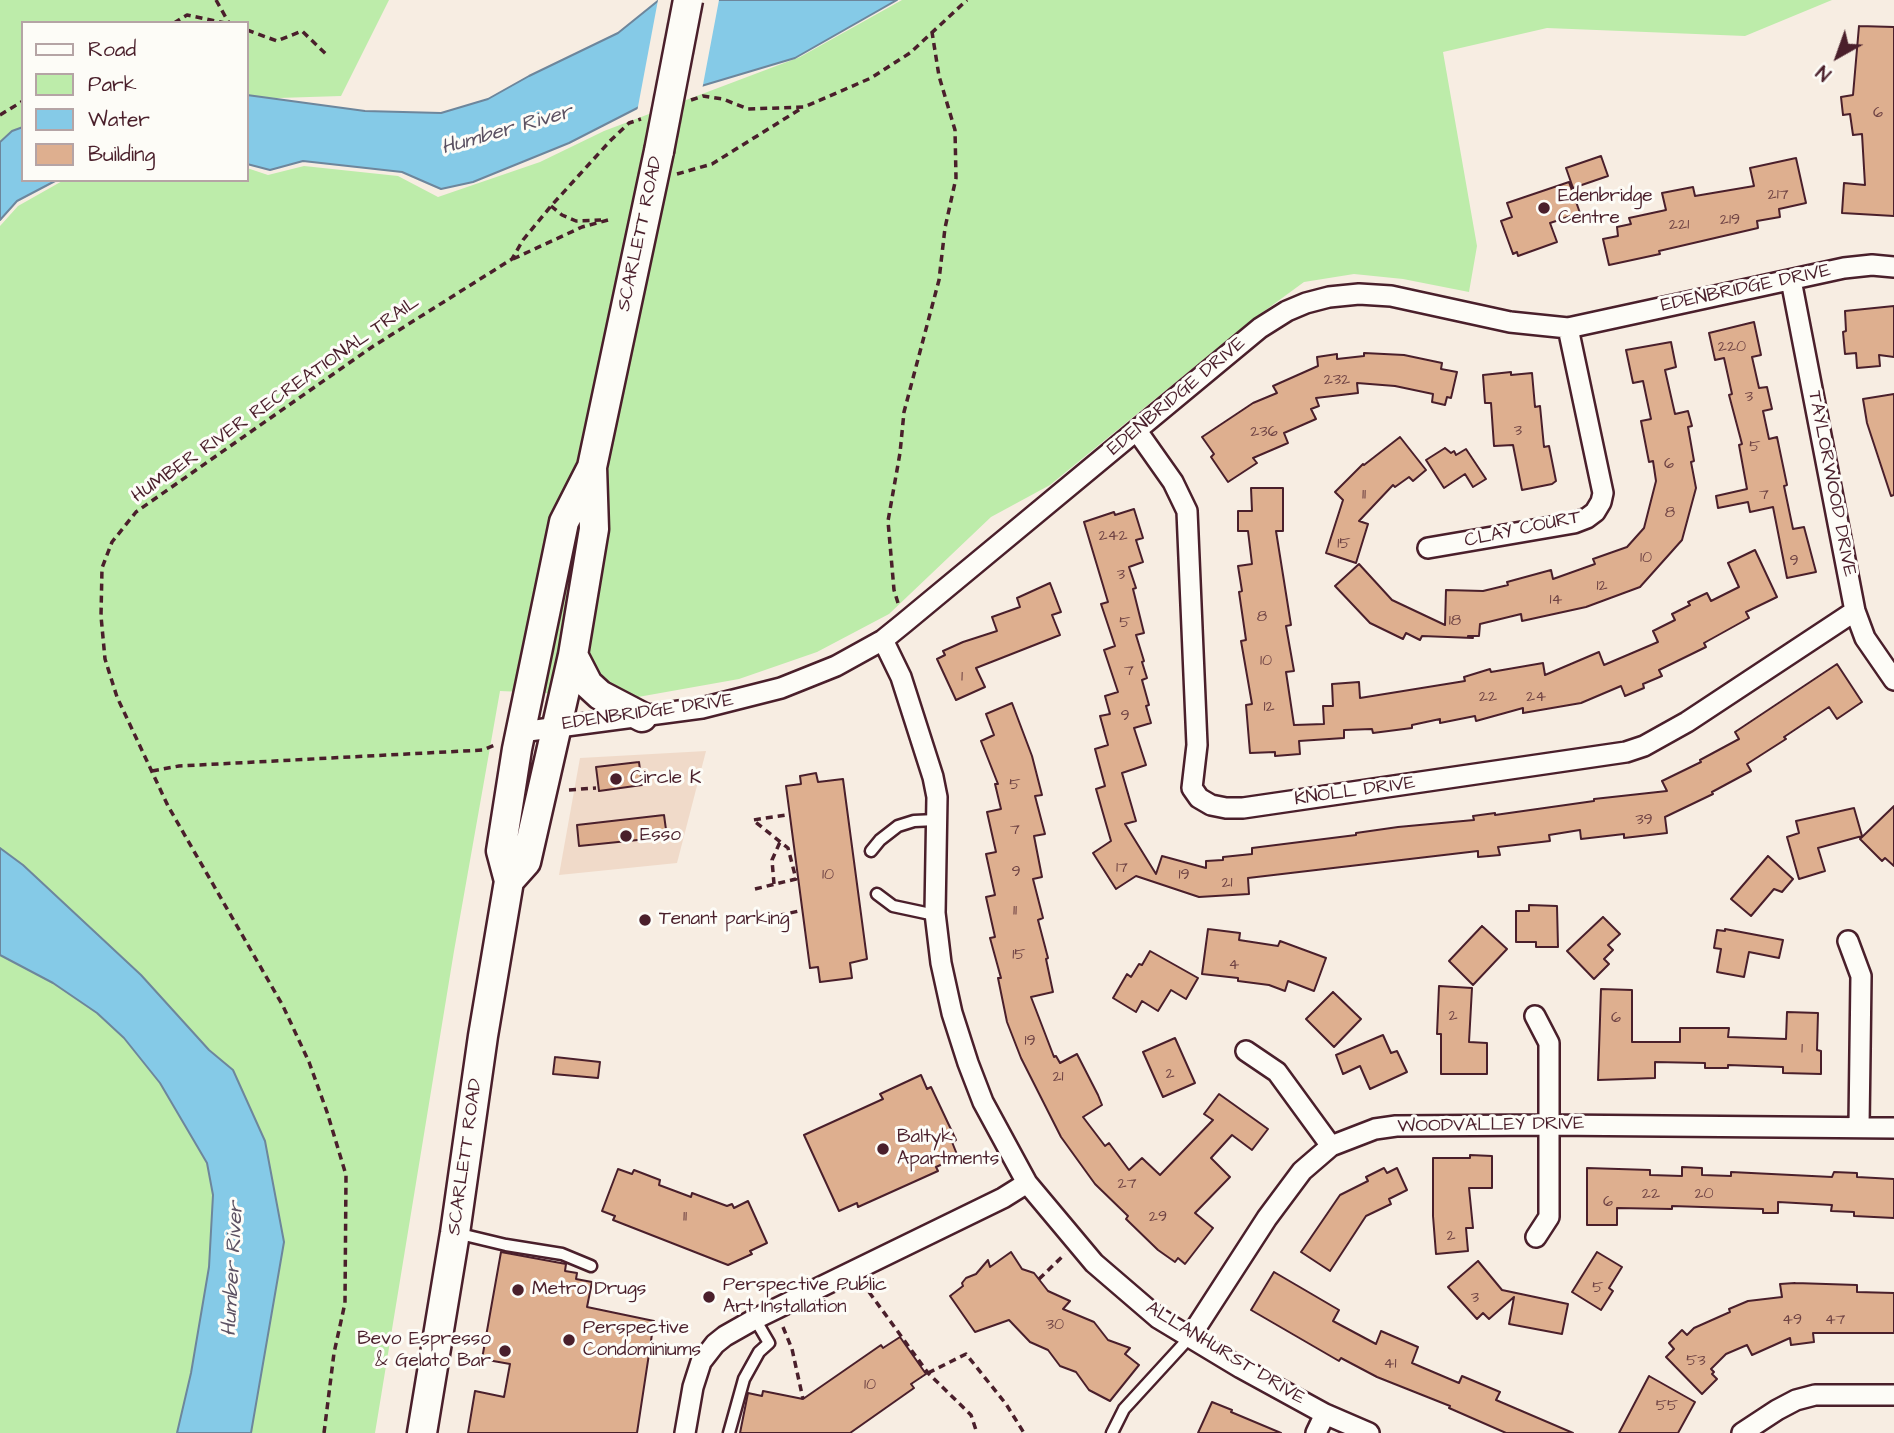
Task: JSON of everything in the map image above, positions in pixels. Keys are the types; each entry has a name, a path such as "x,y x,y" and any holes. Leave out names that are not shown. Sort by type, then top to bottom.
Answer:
{"main road":[{"name":"SCARLETT ROAD","path":"509,881 526,862 573,655 594,529 592,467 688,0"},
{"name":"SCARLETT ROAD","path":"422,1433 455,1233 482,1036 509,881 501,851 521,732 564,522 592,467"},
{"path":"573,655 588,684 600,695 642,717"}],"street":[{"name":"EDENBRIDGE DRIVE","path":"521,732 702,708 781,688 836,666 883,640 1260,328 1287,311 1329,297 1359,294 1391,296 1510,322 1568,328 1844,268 1872,265 1894,267"},
{"name":"TAYLORWOOD DRIVE","path":"1791,280 1855,611 1865,638 1894,680"},
{"name":"CLAY COURT","path":"1428,548 1574,523 1595,512 1601,502 1602,492 1568,328"},
{"name":"KNOLL DRIVE","path":"1137,431 1173,482 1187,511 1197,745 1192,788 1199,798 1226,808 1243,808 1626,752 1644,746 1687,722 1855,611"},
{"name":"ALLANHURST DRIVE","path":"883,640 901,677 937,797 933,890 946,990 968,1063 993,1122 1027,1183 1076,1243 1158,1318 1325,1414 1369,1433"},
{"path":"1848,941 1861,976 1858,1126"},
{"path":"1535,1016 1549,1043 1549,1217 1536,1237"},
{"path":"1246,1051 1277,1072 1331,1146"},
{"name":"WOODVALLEY DRIVE","path":"1190,1337 1302,1171 1331,1146 1375,1129 1396,1126 1549,1125 1894,1128"},
{"path":"685,1433 693,1387 701,1362 715,1344 755,1319 1003,1198 1027,1183"},
{"path":"1742,1433 1777,1410 1815,1395 1894,1395"},
{"path":"1316,1433 1325,1414"}],"lane":[{"path":"871,851 885,835 902,824 936,820"},
{"path":"877,894 893,906 935,915"},
{"path":"455,1233 562,1254 592,1266"},
{"path":"729,1433 744,1379 758,1352 769,1343 755,1319"},
{"path":"1112,1433 1124,1409 1190,1337"}],"path":[{"path":"216,0 226,21"},
{"path":"683,173 712,164 804,107 871,78 910,53 967,0"},
{"path":"177,21 187,15 217,21"},
{"path":"248,30 277,41 302,31 327,55"},
{"path":"904,623 894,590 888,521 904,412 939,280 945,228 956,178 955,130 939,76 932,32"},
{"path":"703,96 723,99 748,108 804,107"},
{"path":"0,115 21,102"},
{"name":"HUMBER RIVER RECREATIONAL TRAIL","path":"324,1433 334,1353 345,1303 346,1175 313,1075 283,1006 167,806 117,697 105,659 101,616 102,569 112,542 136,512 372,347 512,259 523,240 551,206 629,123"},
{"path":"512,259 582,227 608,220 576,221 551,206"},
{"path":"152,771 192,766 484,750 495,744"},
{"path":"569,790 596,788"},
{"path":"755,889 796,879 788,848 753,820 786,815"},
{"path":"774,884 772,860 780,842"},
{"path":"767,918 799,911"},
{"path":"1039,1279 1076,1243"},
{"path":"869,1292 928,1373 971,1415 977,1433"},
{"path":"783,1326 792,1349 803,1399"},
{"path":"928,1373 966,1354 1006,1404 1024,1433"}],"shaded area":[{"path":"706,751 677,863 559,875 580,758"}],"green space":[{"path":"0,0 389,0 341,96 248,99 248,21 21,21 21,141 0,151"},
{"path":"902,0 1832,0 1745,36 1547,28 1443,52 1477,246 1469,292 1403,279 1354,274 1304,282 1248,323 1050,485 991,517 889,614 817,652 739,679 638,697 500,691 454,951 375,1433 0,1433 0,226 18,206 60,182 248,182 248,168 268,175 304,166 398,176 438,197 540,162 604,131 800,57"}],"water":[{"name":"Humber River","path":"659,0 897,0 795,58 651,101 569,143 473,182 441,189 402,172 303,161 270,170 248,164 248,95 365,111 441,113 488,99 618,33"},
{"path":"21,128 21,182 53,182 17,201 0,220 0,142 12,131"},
{"name":"Humber River","path":"0,848 23,865 141,975 209,1050 233,1070 265,1141 284,1242 251,1433 177,1433 191,1373 209,1267 213,1195 207,1163 160,1083 124,1038 97,1013 53,983 0,955"}],"pier":[{"path":"658,0 719,0 702,90 637,112"}],"building":[{"path":"1859,26 1894,27 1894,216 1842,213 1844,183 1865,185 1862,134 1853,135 1850,114 1843,115 1841,97 1853,95"},
{"path":"1601,156 1608,176 1573,188 1566,168"},
{"path":"1796,158 1806,203 1779,209 1780,217 1757,221 1758,228 1609,265 1603,239 1618,236 1617,227 1631,224 1629,218 1666,210 1662,193 1693,187 1695,196 1754,186 1750,168"},
{"name":"Edenbridge Centre","path":"1569,182 1580,213 1550,223 1557,242 1518,256 1517,252 1513,254 1501,221 1512,217 1507,203"},
{"path":"1894,306 1894,357 1879,355 1880,366 1857,368 1856,353 1845,354 1845,311"},
{"path":"1754,322 1761,355 1752,357 1759,388 1767,387 1772,409 1763,411 1769,439 1777,437 1793,529 1804,527 1816,572 1787,578 1773,507 1750,512 1748,502 1718,508 1716,496 1747,489 1739,445 1742,444 1729,395 1732,394 1724,358 1715,360 1709,333"},
{"path":"1671,342 1676,367 1665,370 1675,414 1688,411 1692,426 1688,427 1696,488 1682,540 1640,587 1586,607 1522,621 1521,614 1480,624 1479,636 1468,636 1473,638 1422,636 1420,640 1406,633 1403,639 1370,623 1335,586 1359,564 1392,600 1445,625 1446,590 1483,591 1551,570 1553,579 1595,564 1593,559 1627,547 1644,528 1656,481 1653,461 1649,462 1641,421 1651,419 1643,381 1633,383 1626,350"},
{"path":"1364,353 1404,355 1442,363 1441,369 1457,372 1451,398 1447,397 1445,405 1432,402 1433,394 1395,386 1357,383 1358,393 1316,398 1319,406 1311,409 1316,419 1284,433 1288,443 1253,458 1257,463 1228,482 1211,457 1214,454 1202,437 1253,403 1277,393 1273,386 1318,366 1317,357 1337,354 1337,359 1364,356"},
{"path":"1511,372 1511,375 1532,373 1535,407 1540,406 1544,447 1549,446 1556,481 1552,484 1522,490 1513,445 1494,446 1491,403 1485,403 1483,375"},
{"path":"1894,394 1894,495 1891,496 1867,423 1863,399"},
{"path":"1400,437 1426,470 1413,481 1409,477 1395,487 1393,485 1359,521 1368,524 1356,563 1326,553 1343,500 1335,492 1363,464"},
{"path":"1445,448 1451,453 1454,451 1456,455 1466,449 1486,479 1473,487 1465,474 1444,488 1426,460"},
{"path":"1251,488 1283,488 1283,531 1276,531 1291,625 1286,626 1294,671 1286,672 1294,725 1324,724 1323,706 1333,706 1332,684 1359,682 1360,698 1465,681 1464,677 1490,669 1491,672 1543,663 1545,675 1599,652 1604,665 1658,642 1653,631 1675,620 1672,614 1690,605 1688,602 1707,593 1711,601 1739,587 1728,563 1755,550 1777,597 1746,612 1749,618 1704,643 1706,647 1659,670 1662,676 1625,696 1621,686 1581,703 1523,713 1523,708 1476,721 1475,716 1440,723 1440,719 1412,725 1412,728 1373,733 1372,729 1344,730 1344,738 1299,741 1300,754 1275,756 1275,752 1250,753 1246,705 1252,704 1241,641 1246,640 1238,566 1252,564 1248,531 1238,531 1238,511 1252,511"},
{"path":"1134,509 1143,538 1136,540 1143,562 1129,567 1136,588 1133,589 1144,633 1136,635 1147,678 1142,680 1151,723 1134,728 1146,765 1122,773 1136,821 1125,824 1156,874 1162,856 1206,868 1206,861 1252,854 1252,848 1398,827 1474,820 1473,816 1667,791 1662,781 1739,739 1735,732 1837,664 1862,702 1837,719 1829,707 1784,737 1786,739 1747,764 1751,771 1712,792 1713,794 1665,817 1667,833 1581,839 1580,830 1549,835 1550,841 1498,847 1500,855 1478,857 1478,851 1248,878 1249,894 1199,897 1136,876 1116,889 1093,853 1111,841 1096,789 1105,786 1095,749 1108,745 1100,716 1110,714 1105,696 1118,692 1104,650 1115,646 1101,604 1108,602 1084,522 1114,512 1115,515"},
{"path":"1050,583 1061,612 1052,615 1060,635 976,668 985,687 956,700 937,659 945,655 943,651 997,631 992,617 1020,607 1017,598"},
{"path":"1012,703 1032,756 1042,795 1035,796 1045,834 1034,836 1042,877 1033,879 1043,918 1038,920 1053,992 1031,997 1054,1057 1056,1056 1060,1063 1077,1054 1098,1095 1102,1105 1083,1117 1105,1146 1109,1143 1129,1170 1142,1158 1160,1175 1213,1120 1204,1114 1219,1094 1268,1129 1252,1150 1232,1135 1211,1158 1230,1177 1195,1213 1213,1228 1185,1264 1178,1258 1175,1262 1158,1250 1095,1184 1061,1137 1021,1058 1007,1022 998,978 1001,978 990,938 995,937 986,897 995,895 986,854 996,852 987,812 1001,809 995,784 998,784 981,741 994,735 986,714"},
{"path":"639,762 642,785 599,791 596,767"},
{"path":"816,773 818,782 843,779 867,959 850,963 852,978 820,982 818,967 810,968 786,786 801,784 800,776"},
{"path":"1894,806 1894,866 1885,858 1882,861 1860,839"},
{"path":"1854,808 1862,836 1818,848 1825,871 1799,879 1787,837 1799,833 1796,821"},
{"path":"664,815 667,837 579,846 577,825"},
{"path":"1768,856 1793,879 1782,892 1774,889 1751,916 1731,899"},
{"path":"1529,905 1557,906 1558,947 1536,947 1536,942 1516,942 1516,911 1529,911"},
{"path":"1603,917 1620,934 1608,945 1613,950 1604,959 1609,964 1594,979 1567,951"},
{"path":"1482,926 1507,949 1473,985 1449,961"},
{"path":"1208,929 1240,933 1239,940 1278,946 1280,941 1326,958 1314,991 1288,981 1285,991 1269,985 1238,981 1238,978 1202,974"},
{"path":"1725,929 1783,940 1779,958 1749,952 1744,977 1717,972 1721,949 1714,948 1717,930"},
{"path":"1150,951 1198,978 1186,999 1171,990 1158,1011 1142,1001 1136,1012 1113,998 1127,974 1131,977"},
{"path":"1439,986 1472,988 1469,1042 1487,1043 1487,1074 1441,1074 1441,1034 1437,1034"},
{"path":"1601,989 1632,990 1632,1042 1680,1042 1680,1028 1729,1028 1728,1037 1786,1039 1787,1012 1818,1013 1817,1050 1821,1051 1821,1074 1783,1073 1783,1067 1728,1065 1728,1068 1705,1068 1705,1063 1655,1062 1655,1078 1598,1080"},
{"path":"1333,992 1361,1019 1334,1047 1306,1019"},
{"path":"1383,1035 1391,1053 1397,1051 1407,1072 1370,1089 1360,1066 1343,1074 1336,1055"},
{"path":"1175,1038 1195,1083 1163,1097 1143,1052"},
{"path":"555,1057 600,1062 598,1078 553,1074"},
{"name":"Baltyk Apartments","path":"921,1075 927,1089 931,1087 956,1140 952,1142 958,1157 936,1167 938,1171 858,1207 857,1203 839,1211 804,1135 883,1099 880,1094"},
{"path":"1470,1155 1492,1156 1492,1188 1469,1188 1473,1228 1466,1228 1468,1251 1436,1254 1433,1158 1470,1158"},
{"path":"1682,1167 1702,1168 1702,1175 1731,1176 1731,1172 1832,1177 1834,1172 1857,1173 1857,1177 1894,1179 1894,1218 1854,1216 1854,1212 1831,1211 1832,1205 1778,1202 1778,1213 1763,1213 1763,1209 1672,1206 1672,1209 1617,1208 1617,1225 1587,1225 1587,1168 1650,1170 1650,1175 1682,1176"},
{"path":"1384,1168 1387,1173 1397,1168 1407,1190 1389,1199 1391,1204 1366,1216 1330,1271 1301,1252 1340,1195 1368,1181 1366,1177"},
{"path":"618,1169 632,1174 634,1170 660,1180 659,1185 691,1197 692,1193 727,1206 732,1204 734,1208 748,1201 767,1243 750,1251 752,1254 728,1265 613,1220 615,1216 602,1211"},
{"name":"Perspective Condominiums","path":"501,1252 566,1264 565,1271 577,1273 576,1279 592,1282 587,1307 654,1321 637,1433 468,1433 475,1391 504,1397 510,1364 482,1359"},
{"path":"1011,1252 1022,1269 1034,1273 1048,1291 1070,1301 1063,1309 1094,1322 1108,1340 1130,1348 1125,1354 1139,1365 1110,1401 1089,1390 1076,1372 1060,1366 1048,1350 1030,1342 1009,1320 975,1332 950,1296 988,1260 990,1267"},
{"path":"1597,1252 1622,1267 1609,1288 1613,1291 1601,1310 1572,1292"},
{"path":"1478,1261 1502,1290 1568,1304 1562,1334 1509,1324 1514,1297 1489,1319 1483,1313 1477,1319 1448,1287"},
{"path":"1274,1272 1339,1310 1333,1321 1376,1344 1381,1331 1418,1347 1412,1363 1459,1383 1462,1376 1500,1392 1496,1400 1573,1433 1506,1433 1449,1408 1450,1406 1377,1377 1341,1358 1339,1361 1251,1310"},
{"path":"1780,1284 1857,1285 1857,1292 1894,1293 1894,1333 1813,1333 1814,1342 1791,1345 1790,1338 1752,1355 1747,1345 1726,1354 1711,1369 1717,1379 1702,1394 1666,1357 1674,1349 1669,1343 1682,1330 1687,1335 1694,1328 1748,1301 1782,1297"},
{"path":"900,1337 926,1374 911,1384 914,1388 850,1433 740,1433 748,1393 762,1396 763,1391 803,1399 881,1345 883,1348"},
{"path":"1649,1376 1695,1402 1678,1433 1619,1433"},
{"path":"1212,1402 1232,1410 1231,1412 1281,1433 1198,1433"}],"place":[{"name":"Edenbridge Centre","path":"1544,208"},
{"name":"Circle K","path":"616,779"},
{"name":"Esso","path":"626,836"},
{"name":"Tenant parking","path":"645,920"},
{"name":"Baltyk Apartments","path":"883,1149"},
{"name":"Metro Drugs","path":"518,1290"},
{"name":"Perspective Public Art Installation","path":"709,1297"},
{"name":"Perspective Condominiums","path":"569,1340"},
{"name":"Bevo Espresso & Gelato Bar","path":"505,1351"}]}
